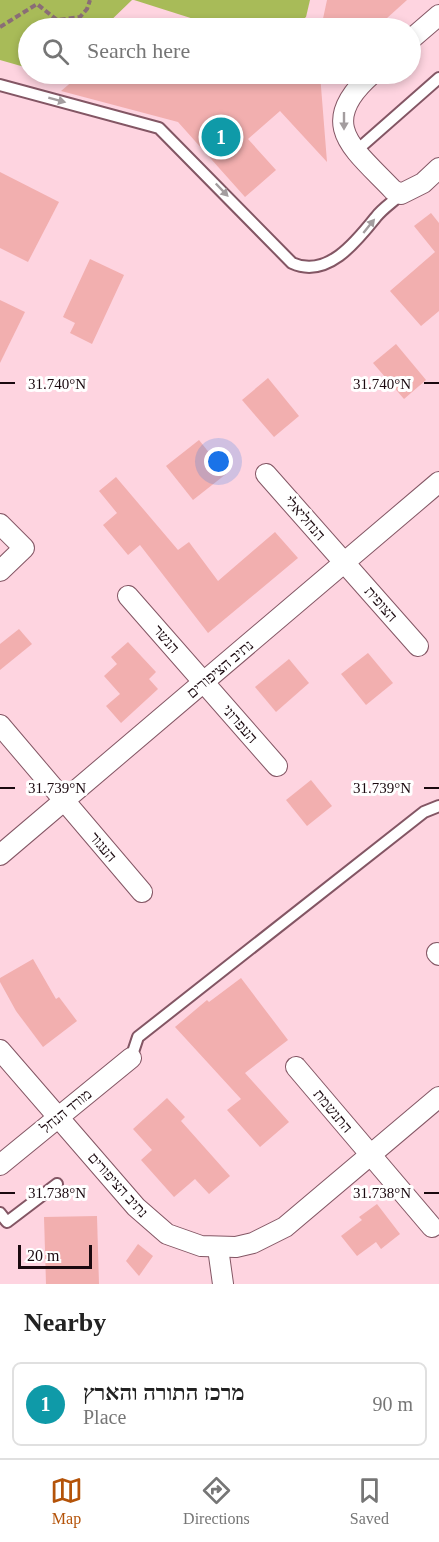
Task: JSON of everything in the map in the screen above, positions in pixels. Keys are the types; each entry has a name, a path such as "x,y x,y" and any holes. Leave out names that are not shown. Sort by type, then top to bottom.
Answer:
{"street":[{"path":"421,31 439,15"},
{"path":"361,84 346,103 343,117 344,133 356,152 393,190 401,194 423,183 439,168"},
{"name":"הנחליאלי","path":"266,474 344,563"},
{"name":"נתיב הציפורים","path":"0,855 439,482"},
{"path":"0,524 24,548 0,571"},
{"name":"הצופית","path":"344,563 418,646"},
{"name":"הנשר","path":"128,596 204,682"},
{"name":"העפרוני","path":"204,682 277,766"},
{"name":"העגור","path":"0,725 142,892"},
{"name":"נתיב הציפורים","path":"0,1050 151,1222 184,1242 219,1248 253,1243 285,1227 439,1097"},
{"name":"מורד הנחל","path":"0,1165 131,1058"},
{"name":"התנשמת","path":"296,1067 432,1227"},
{"path":"219,1248 223,1284"}],"lane":[{"path":"356,152 439,78"},
{"path":"0,85 159,128 292,263 303,268 316,268 332,261 401,194"},
{"path":"131,1058 138,1037 424,812 439,806"},
{"path":"0,1213 8,1222 57,1184"}],"path":[{"path":"72,18 80,17 87,9 90,0"},
{"path":"0,27 37,4 54,18"}],"green space":[{"path":"0,0 132,0 113,18 18,18 18,65 0,60"},
{"path":"134,0 310,0 305,18 191,18"}],"building":[{"path":"327,0 407,0 387,18 323,18"},
{"path":"69,84 321,84 327,162 280,111 248,139 276,170 245,197 178,122 61,91"},
{"path":"0,172 59,202 28,262 0,248"},
{"path":"431,213 439,223 439,311 421,326 390,291 435,252 414,226"},
{"path":"90,259 124,275 92,344 70,333 75,323 63,317"},
{"path":"0,300 25,312 0,363"},
{"path":"396,344 426,380 404,399 373,363"},
{"path":"268,378 299,416 274,437 242,400"},
{"path":"199,440 226,474 193,500 166,466"},
{"path":"116,477 178,550 189,542 218,581 275,532 298,558 208,633 140,545 128,555 103,525 117,513 99,491"},
{"path":"19,629 32,644 0,670 0,644"},
{"path":"128,642 156,672 149,679 158,689 121,723 106,706 120,694 104,676 117,664 111,657"},
{"path":"368,653 393,683 366,705 341,674"},
{"path":"289,659 309,683 276,712 255,687"},
{"path":"311,780 332,806 307,826 286,800"},
{"path":"33,959 56,999 59,997 77,1021 43,1047 16,1011 0,982 0,978"},
{"path":"241,978 288,1040 245,1073 289,1122 260,1147 227,1110 241,1099 175,1027 207,1000 209,1002"},
{"path":"167,1098 185,1117 181,1121 230,1176 209,1194 195,1179 174,1197 141,1160 152,1150 133,1129"},
{"path":"377,1204 400,1234 381,1249 376,1242 357,1256 341,1236 362,1220 359,1217"},
{"path":"97,1216 99,1284 46,1284 44,1217"},
{"path":"138,1244 153,1256 139,1276 126,1261"}],"place":[{"name":"מרכז התורה והארץ","path":"221,137"}]}
